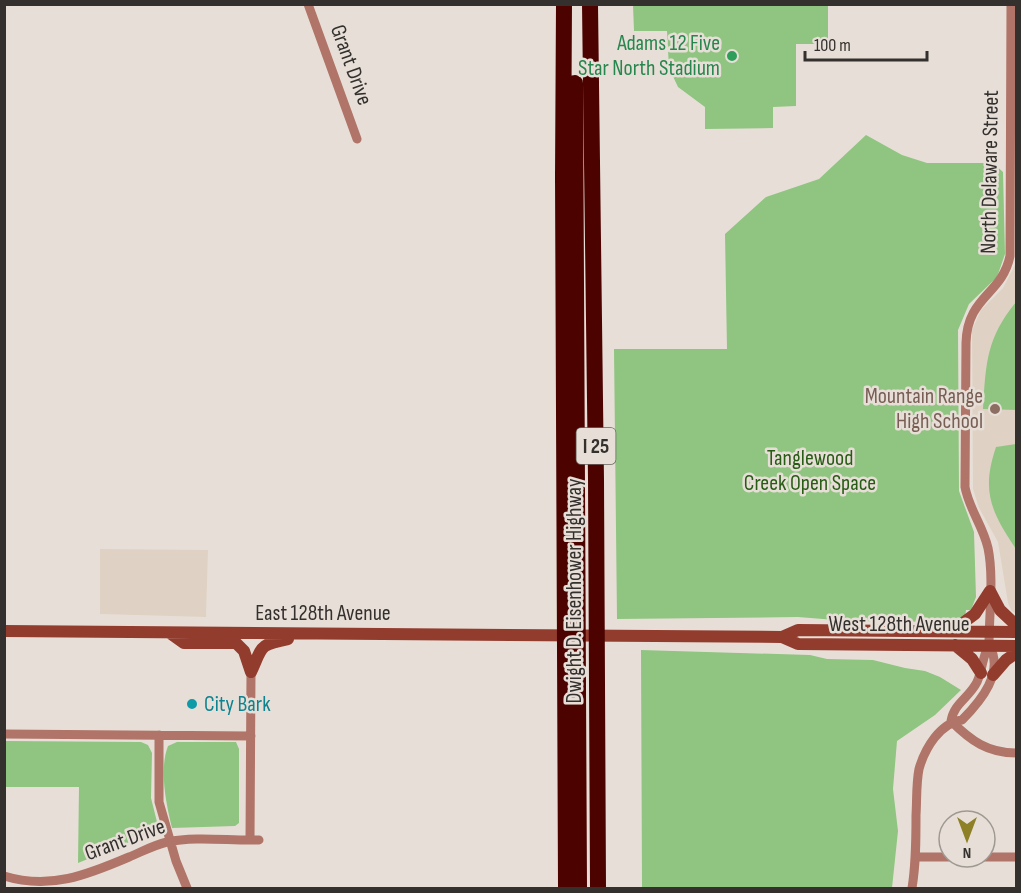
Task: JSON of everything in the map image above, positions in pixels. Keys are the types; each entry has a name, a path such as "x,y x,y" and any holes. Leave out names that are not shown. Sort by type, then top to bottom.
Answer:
{"highway":[{"name":"Dwight D. Eisenhower Highway","path":"564,4 562,188 566,888"},
{"path":"574,4 579,888"},
{"path":"583,4 589,888"},
{"name":"Dwight D. Eisenhower Highway","path":"590,4 598,888"}],"main road":[{"path":"951,631 975,614 990,591 1000,610 1017,625"},
{"name":"West 128th Avenue","path":"782,637 798,630 1017,632"},
{"name":"East 128th Avenue","path":"4,632 641,636"},
{"path":"170,633 184,643 236,643 244,651 251,672"},
{"path":"251,672 264,645 316,634"},
{"name":"West 128th Avenue","path":"641,636 782,637 798,644 1017,646"},
{"path":"955,645 987,674 1017,653"}],"street":[{"name":"Grant Drive","path":"308,4 357,139"},
{"name":"North Delaware Street","path":"912,888 919,771 930,745 951,721 953,710 987,674 984,654 989,645 990,591 987,547 965,487 966,331 977,305 1001,279 1010,256 1011,4"},
{"path":"4,734 251,736 251,672"},
{"path":"951,721 980,745 995,751 1017,753"},
{"path":"159,735 159,797 170,842 187,888"},
{"name":"Grant Drive","path":"4,876 19,880 69,884 170,842 187,839 255,840 251,736"},
{"path":"915,857 1017,857"}],"shaded area":[{"name":"Mountain Range High School","path":"1016,263 1016,614 1008,603 998,542 979,508 973,489 972,330 981,310 1003,288"},
{"path":"100,549 208,550 206,617 100,614"}],"green space":[{"name":"Adams 12 Five Star North Stadium","path":"633,5 828,5 828,44 796,44 796,106 773,107 773,128 705,129 705,107 678,87 669,68 667,31 634,31"},
{"name":"Tanglewood Creek Open Space","path":"866,135 902,155 927,163 993,163 1003,172 1005,254 997,277 969,304 958,330 959,491 974,532 976,597 971,610 966,610 965,617 950,622 848,621 798,617 617,619 614,349 727,349 725,234 766,197 819,179"},
{"path":"1016,302 1016,410 983,409 989,352 1006,315"},
{"path":"1016,444 1016,549 995,512 989,489 989,476 996,447"},
{"path":"641,650 810,655 827,659 873,660 925,671 961,690 935,715 897,741 893,789 898,831 892,888 642,888"},
{"path":"5,741 141,742 148,745 152,753 151,798 159,830 78,863 79,787 5,787"},
{"path":"177,742 236,742 239,749 239,823 235,826 172,828 166,798 164,765 168,746"}],"place":[{"name":"Adams 12 Five Star North Stadium","path":"732,56"},
{"name":"Mountain Range High School","path":"995,409"},
{"name":"City Bark","path":"192,704"}]}
